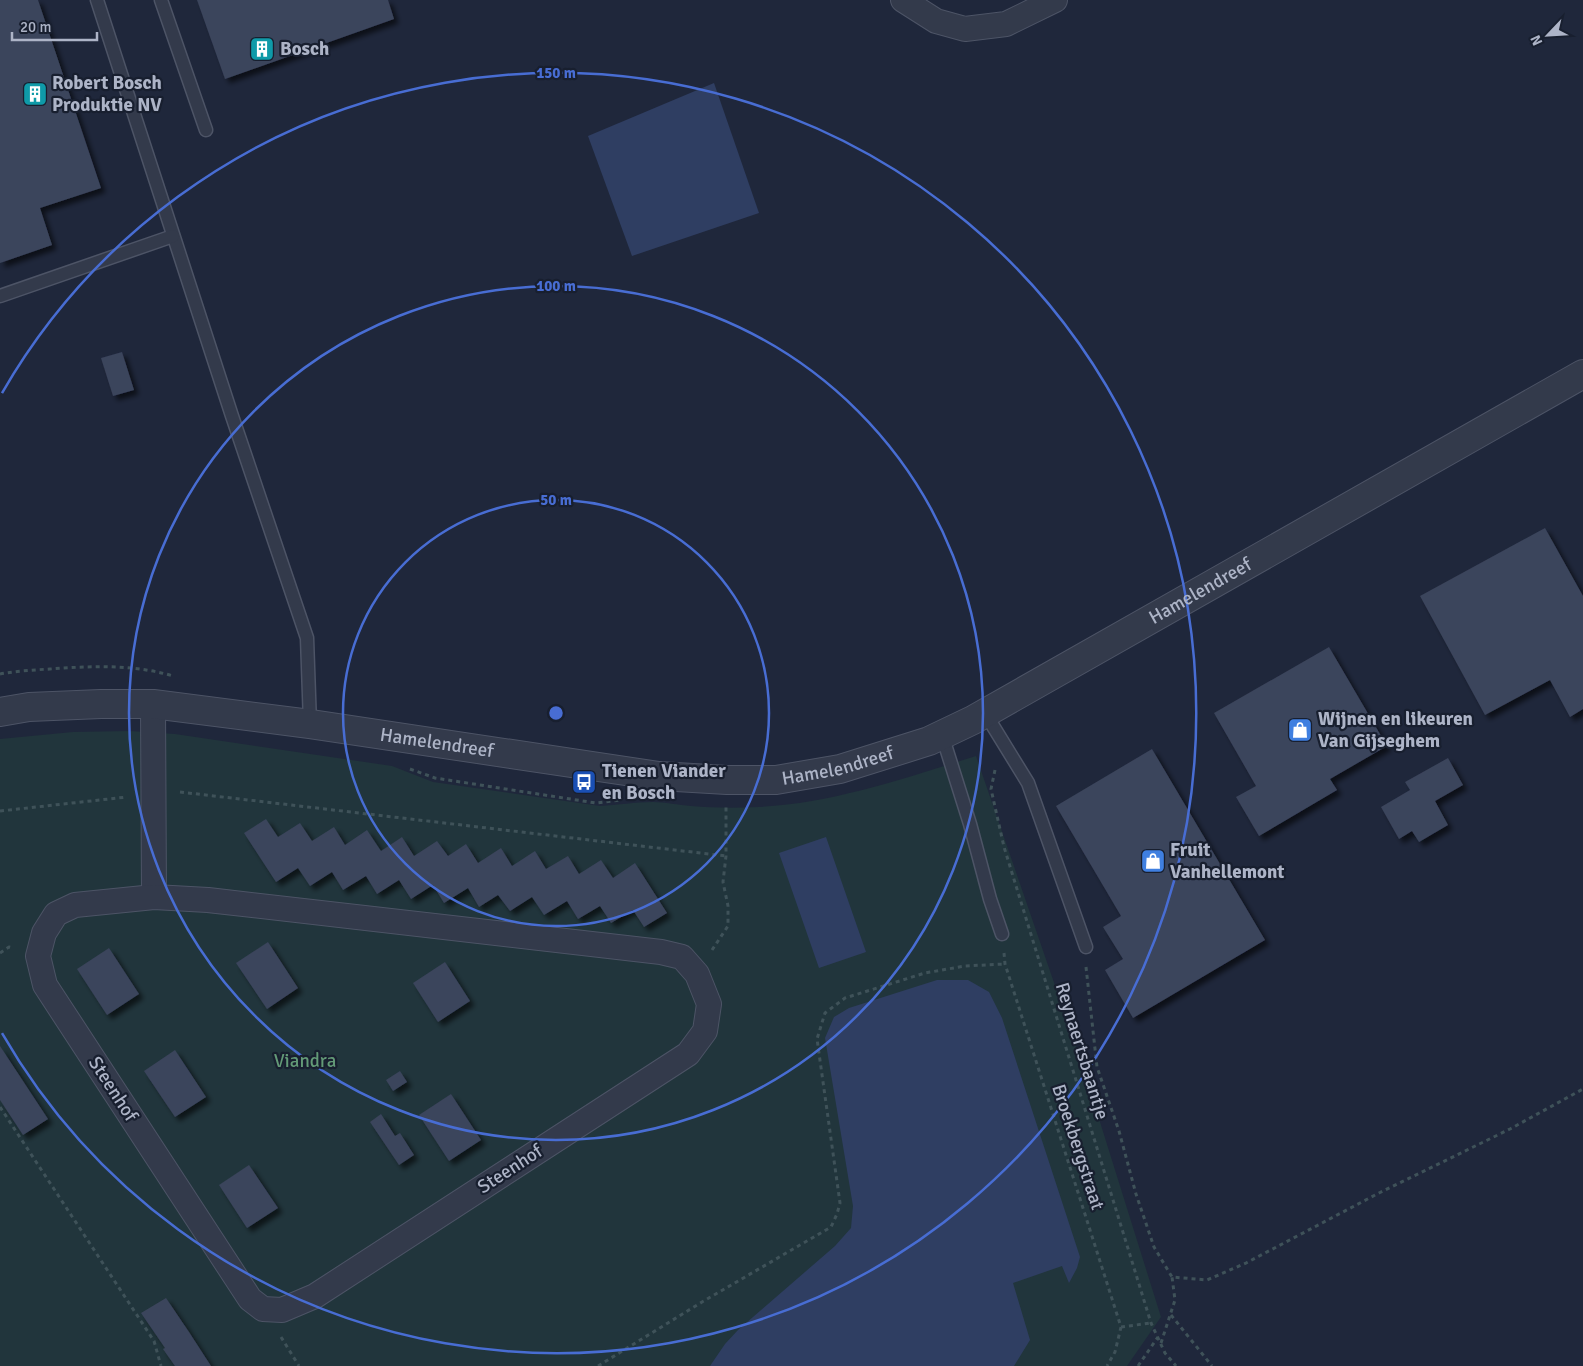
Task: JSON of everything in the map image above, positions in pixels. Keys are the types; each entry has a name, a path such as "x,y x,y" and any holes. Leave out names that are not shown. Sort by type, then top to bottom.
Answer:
{"street":[{"path":"903,0 936,21 965,30 1006,24 1055,0"},
{"name":"Hamelendreef","path":"0,712 30,707 153,704 310,724 659,776 727,780 776,780 840,769 929,741 985,713 1583,374"},
{"path":"153,704 154,897"},
{"name":"Steenhof","path":"154,897 208,900 661,952 682,957 697,974 709,1004 705,1031 688,1054 315,1296 282,1310 263,1309 250,1299 45,985 38,956 44,933 56,914 75,905 154,897"}],"lane":[{"path":"97,0 306,638 310,724"},
{"path":"161,0 206,130"},
{"path":"0,296 173,236"},
{"path":"985,713 1028,783 1086,947"},
{"path":"942,735 1002,934"}],"path":[{"path":"0,674 31,670 125,667 154,670 181,678"},
{"name":"Reynaertsbaantje","path":"997,761 991,789 1004,847 1151,1322 1165,1353 1176,1366"},
{"path":"0,811 179,792 726,856"},
{"path":"697,974 728,926 728,906 723,882 726,856 725,812"},
{"name":"Broekbergstraat","path":"1002,934 1005,964 1121,1327"},
{"path":"1086,947 1086,970 1097,1067 1119,1131 1136,1194 1154,1247 1172,1277 1175,1300 1161,1344"},
{"path":"598,1366 702,1302 831,1227 838,1214 840,1202 817,1039 825,1013 845,998 925,973 965,966 1005,964"},
{"path":"1172,1277 1207,1280 1246,1263 1380,1193 1510,1129 1583,1089"},
{"path":"0,1108 154,1341 161,1366"},
{"path":"1170,1314 1212,1366"},
{"path":"1107,1366 1115,1352 1121,1327 1151,1322"},
{"path":"1138,1366 1158,1337"}],"green space":[{"name":"Viandra","path":"130,731 175,734 392,766 433,782 600,806 640,802 662,802 725,808 787,805 869,788 976,756 1080,1058 1161,1317 1127,1366 0,1366 0,739 73,732"}],"water":[{"path":"714,83 759,213 632,256 588,136"},
{"path":"826,837 866,952 819,968 779,853"},
{"path":"937,980 968,980 989,992 1002,1018 1080,1257 1077,1268 1069,1283 1062,1266 1013,1283 1030,1340 1014,1366 710,1366 725,1344 738,1330 835,1246 851,1228 853,1206 825,1038 834,1017 849,1008"}],"building":[{"name":"Robert Bosch Produktie NV","path":"0,0 38,0 101,188 40,208 52,245 0,263"},
{"name":"Bosch","path":"197,0 388,0 394,19 225,79"},
{"path":"122,352 134,390 113,396 101,358"},
{"path":"1545,528 1583,596 1583,709 1570,717 1550,680 1485,715 1420,596"},
{"name":"Wijnen en likeuren Van Gijseghem","path":"1329,647 1387,746 1330,779 1337,790 1259,836 1236,797 1256,786 1214,713"},
{"name":"Fruit Vanhellemont","path":"1152,749 1265,940 1133,1018 1105,970 1123,959 1103,927 1121,916 1056,806"},
{"path":"1448,758 1463,785 1435,801 1448,825 1419,842 1412,831 1399,839 1381,807 1410,790 1405,782"},
{"path":"266,819 278,837 300,823 312,841 334,827 345,845 367,830 381,851 402,837 414,856 437,841 448,856 466,844 478,863 501,848 512,866 535,851 546,869 568,856 579,874 601,860 613,878 635,863 667,913 644,927 633,910 611,923 600,906 578,919 567,901 544,915 532,897 510,911 498,895 479,907 468,888 444,903 433,885 411,899 399,880 377,894 366,876 343,890 332,872 310,886 298,868 276,882 244,833"},
{"path":"268,942 298,988 267,1009 236,963"},
{"path":"109,948 139,994 107,1015 77,969"},
{"path":"445,962 470,1001 438,1022 413,983"},
{"path":"0,1046 48,1119 23,1135 0,1100"},
{"path":"175,1050 206,1097 175,1117 144,1071"},
{"path":"400,1071 407,1082 393,1091 386,1080"},
{"path":"451,1094 481,1140 449,1161 419,1115"},
{"path":"381,1114 395,1136 400,1133 414,1155 399,1165 370,1122"},
{"path":"249,1165 278,1208 247,1228 219,1185"},
{"path":"166,1298 211,1366 175,1366 163,1349 165,1348 141,1313"}],"place":[{"name":"Bosch","path":"262,49"},
{"name":"Robert Bosch Produktie NV","path":"35,94"},
{"name":"Wijnen en likeuren Van Gijseghem","path":"1300,730"},
{"name":"Tienen Viander en Bosch","path":"584,782"},
{"name":"Fruit Vanhellemont","path":"1153,861"}]}
